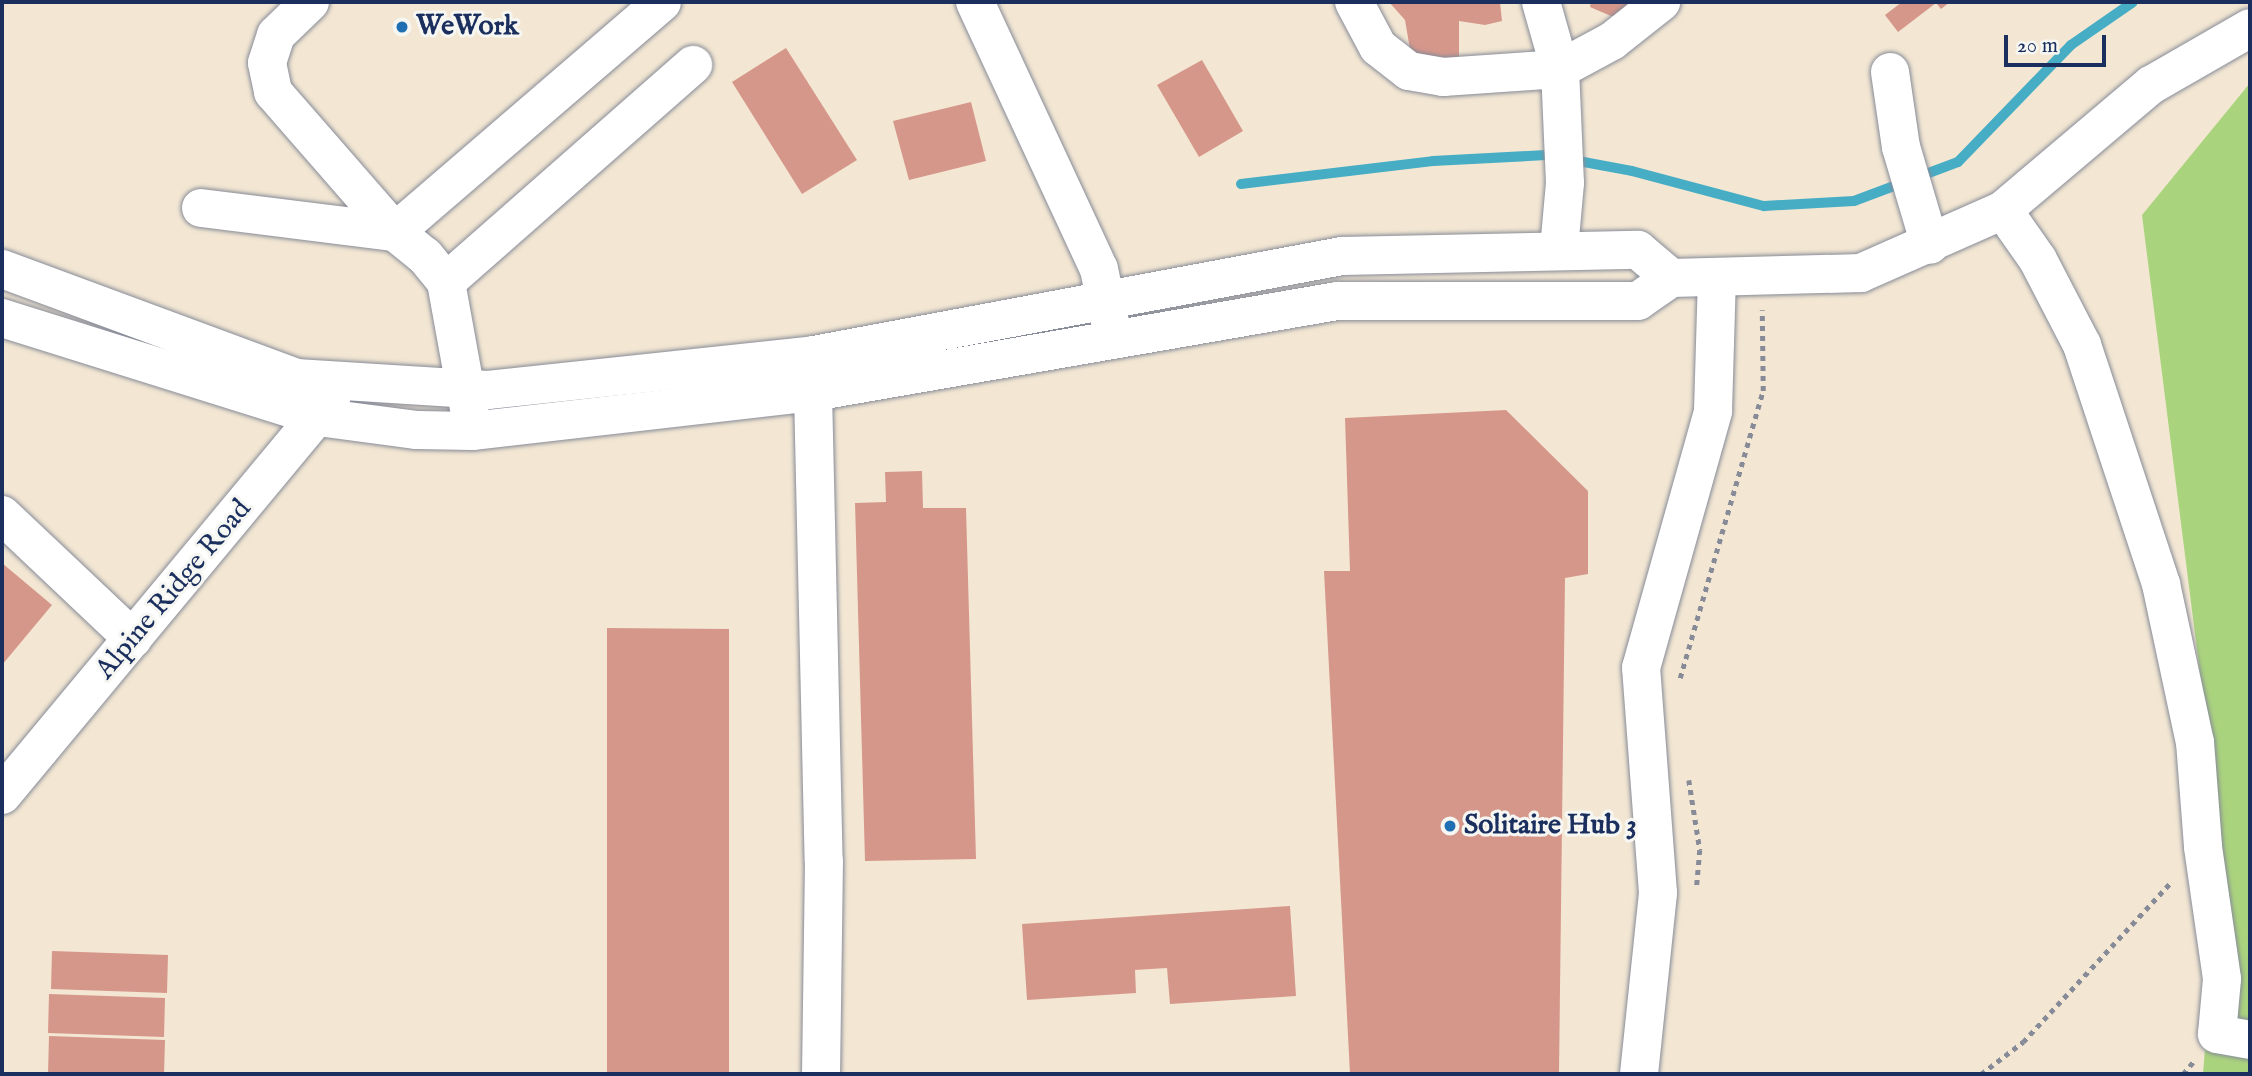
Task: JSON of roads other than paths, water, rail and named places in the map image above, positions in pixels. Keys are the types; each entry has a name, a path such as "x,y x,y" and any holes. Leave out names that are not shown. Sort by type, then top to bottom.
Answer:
{"street":[{"path":"310,2 276,35 267,63 273,92 395,233 425,256 446,282 467,390 472,431"},
{"path":"201,208 395,233 662,2"},
{"path":"975,2 1099,269 1110,321"},
{"path":"1354,2 1378,47 1409,71 1443,76 1560,69 1612,41 1661,2"},
{"path":"1541,2 1560,69 1565,183 1559,250"},
{"path":"2,269 296,379 467,390 627,377 1110,321 1337,301 1638,301 1671,278 1861,274 1930,245 2003,210 2151,85 2250,29"},
{"path":"446,282 693,65"},
{"path":"1890,72 1904,157 1930,245"},
{"path":"2003,210 2038,260 2082,345 2161,584 2195,742 2203,847 2222,979 2234,1037"},
{"path":"2,318 318,417 417,430 472,431 813,392 1110,321 1342,256 1638,250 1671,278"},
{"path":"1639,1074 1658,893 1641,668 1713,411 1717,277"},
{"name":"Alpine Ridge Road","path":"8,776 134,639 318,417 343,383"},
{"path":"813,392 823,847 821,1074"},
{"path":"2,515 134,639"}],"waterway":[{"path":"1241,184 1433,161 1546,155 1632,171 1764,206 1854,201 1958,162 2071,45 2133,2"}],"place":[{"name":"WeWork","path":"402,27"},
{"name":"Solitaire Hub 3","path":"1450,826"}]}
